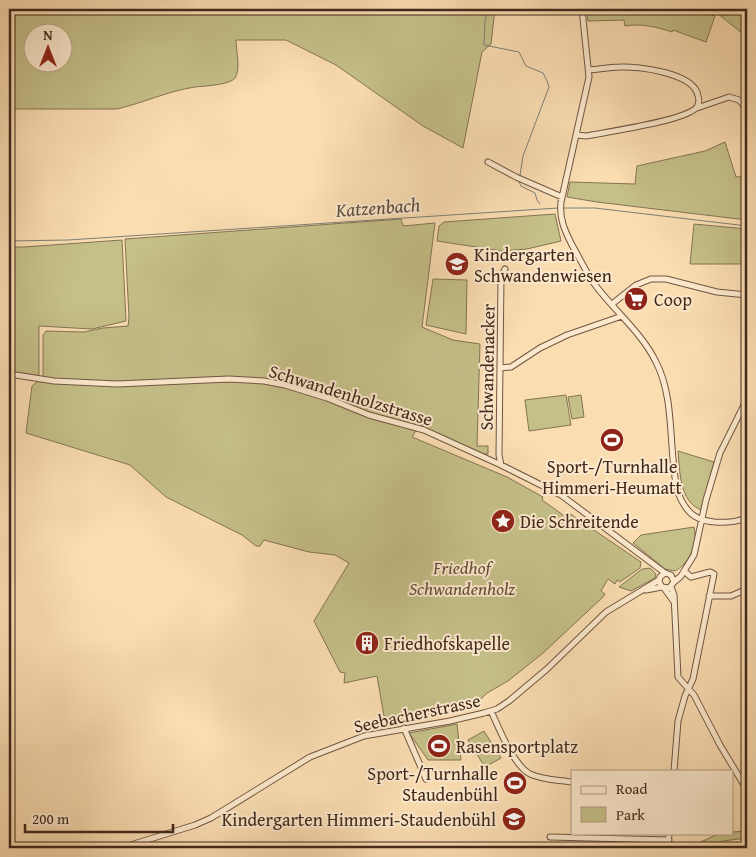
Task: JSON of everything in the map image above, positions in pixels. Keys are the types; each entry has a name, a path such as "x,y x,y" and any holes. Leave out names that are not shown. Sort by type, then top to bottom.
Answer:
{"street":[{"path":"582,9 589,70 577,135 562,197 560,211 565,231 593,282 650,351 660,371 667,398 676,489 690,513 702,519 722,522 738,521 747,518"},
{"path":"589,70 632,67 670,75 688,82 696,89 699,100 696,108"},
{"path":"577,135 586,136 660,122 728,97 739,100 747,109"},
{"path":"488,162 516,177 562,197"},
{"name":"Schwandenacker","path":"501,465 499,413 501,276 505,270"},
{"path":"612,304 636,285 652,279 666,279 717,292 747,295"},
{"path":"500,368 511,367 540,348 567,335 622,316"},
{"name":"Schwandenholzstrasse","path":"9,374 54,381 117,384 229,379 264,381 285,385 327,398 369,415 417,428 501,465 561,496 650,562 664,576"},
{"path":"673,584 684,572 694,555 706,500 720,453 747,399"},
{"name":"Seebacherstrasse","path":"121,848 195,825 211,818 310,757 364,736 450,721 491,711 509,701 547,670 606,612 664,576 684,572 691,577 712,572 714,574 709,596"},
{"path":"664,576 673,584 679,679 689,688 747,790"},
{"path":"664,576 663,587 674,602"},
{"name":"Seebacherstrasse","path":"640,591 673,584"},
{"path":"674,770 678,721 685,696 693,679 709,596 728,596 747,589"},
{"path":"491,711 503,738 519,763 528,773 542,778 571,782"},
{"path":"404,728 426,779"},
{"path":"668,848 670,834"},
{"path":"550,837 669,840"}],"green space":[{"path":"9,9 495,9 491,44 482,52 463,148 423,126 336,65 286,40 236,40 238,65 237,74 232,80 223,84 195,87 165,94 117,109 9,109"},
{"path":"586,9 694,9 715,16 706,42 673,30 672,32 642,25 625,26 624,20 588,21"},
{"path":"712,9 747,9 747,37"},
{"path":"725,142 736,177 747,176 747,220 567,197 570,182 635,184 637,166 705,151"},
{"path":"555,214 561,241 527,249 502,251 437,241 439,226 444,222"},
{"name":"Friedhof Schwandenholz","path":"401,219 403,226 435,223 422,327 453,340 480,344 477,446 488,446 488,454 481,454 422,426 422,421 412,437 507,477 543,497 542,500 566,517 569,513 641,562 640,568 620,582 617,580 615,584 608,579 601,591 605,594 603,597 543,653 508,681 482,698 447,713 401,724 384,716 377,676 344,683 345,673 340,672 314,621 349,563 335,555 309,552 264,540 260,546 256,546 242,535 166,497 130,465 26,433 32,386 43,377 43,335 46,331 84,332 128,326 125,239"},
{"path":"694,224 747,229 747,264 690,264"},
{"path":"122,240 126,321 92,329 39,326 39,376 9,371 9,247"},
{"path":"433,279 467,280 466,334 426,325"},
{"path":"566,395 571,425 529,431 525,400"},
{"path":"581,395 584,417 572,419 568,397"},
{"path":"678,451 714,462 701,510 688,500 685,493 680,476"},
{"path":"694,527 695,540 692,552 685,563 675,571 665,569 633,543 641,535"},
{"path":"650,568 656,574 655,578 631,591 619,587 642,569"},
{"name":"Rasensportplatz","path":"457,724 461,760 428,760 409,733"},
{"path":"484,731 501,758 485,767 468,740"},
{"path":"747,831 747,838 723,841 705,848 688,848 718,834 734,834 734,832"},
{"path":"622,841 664,842 663,848 622,848"}],"waterway":[{"path":"487,14 484,45 519,52 526,66 543,73 549,87 523,156 520,175"},
{"path":"519,182 521,186 535,193 540,204"},
{"name":"Katzenbach","path":"9,241 68,240 558,208"},
{"name":"Katzenbach","path":"562,208 595,208 747,226"}],"place":[{"name":"Kindergarten Schwandenwiesen","path":"457,264"},
{"name":"Coop","path":"636,299"},
{"name":"Sport-/Turnhalle Himmeri-Heumatt","path":"612,440"},
{"name":"Die Schreitende","path":"503,521"},
{"name":"Friedhofskapelle","path":"367,643"},
{"name":"Rasensportplatz","path":"439,746"},
{"name":"Sport-/Turnhalle Staudenbühl","path":"515,783"},
{"name":"Kindergarten Himmeri-Staudenbühl","path":"514,819"}]}
